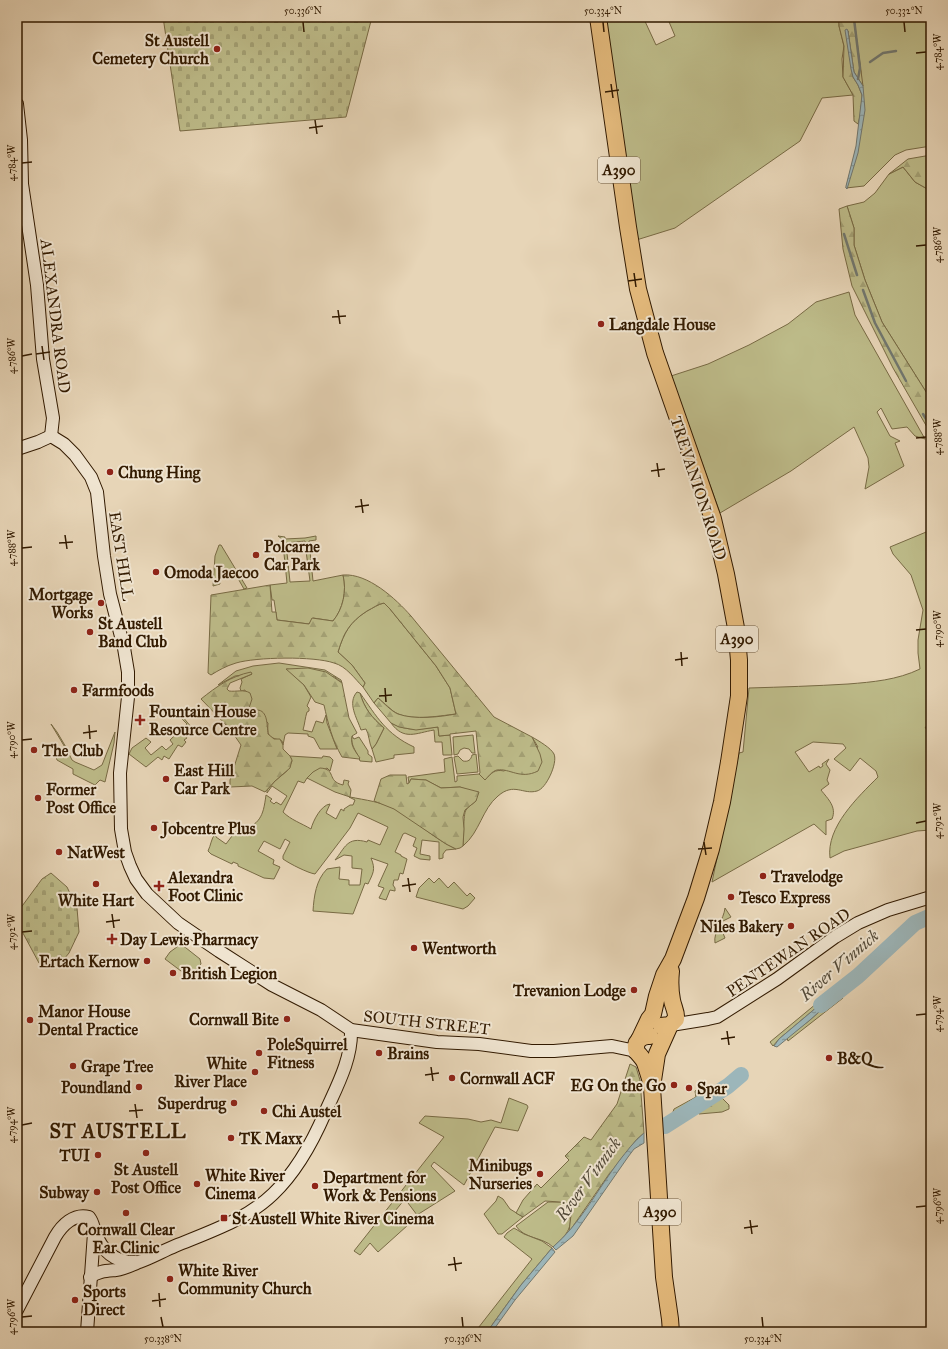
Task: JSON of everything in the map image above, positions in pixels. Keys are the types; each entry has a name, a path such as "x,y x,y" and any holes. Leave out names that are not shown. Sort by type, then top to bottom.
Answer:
{"highway":[{"name":"TREVANION ROAD","path":"598,17 638,289 660,371 713,519 726,574 736,628 739,660 739,696 722,802 711,850 696,898 673,959"},
{"name":"A390","path":"671,1332 665,1281 657,1143 652,1087 646,1049 646,1025 654,1011 664,974 673,959"},
{"name":"A390","path":"646,1049 672,1016 670,992 673,959"},
{"path":"654,1011 662,1004 670,1004 672,1016"},
{"name":"A390","path":"660,1332 660,1316 665,1281"}],"street":[{"name":"ALEXANDRA ROAD","path":"17,104 21,140 22,184 36,285 43,359 53,418 51,436"},
{"path":"17,449 51,436"},
{"name":"EAST HILL","path":"51,436 64,444 75,455 91,477 97,492 110,594 127,660 128,697 123,745"},
{"name":"SOUTH STREET","path":"123,745 120,773 121,829 125,852 130,866 147,894 178,923 254,974 321,1010 351,1030 437,1042 479,1044 531,1051 554,1051 612,1046 631,1050 646,1049"},
{"name":"PENTEWAN ROAD","path":"672,1016 690,1016 708,1019 724,1013 777,979 835,937 858,923 888,910 931,897"},
{"path":"90,1277 97,1272 125,1268 141,1262 240,1218 269,1197 282,1184 306,1151 328,1108 345,1068 351,1041 351,1030"},
{"path":"17,1310 55,1237 61,1228 72,1219 85,1216 91,1220 101,1246 106,1252 125,1261 141,1262"},
{"path":"87,1332 94,1230"}],"green space":[{"path":"163,17 372,17 346,117 180,131"},
{"path":"598,17 643,17 656,45 675,36 667,17 839,17 839,26 844,46 842,59 843,77 853,95 822,98 800,141 675,228 630,242"},
{"path":"839,17 843,17 843,19 845,19 845,17 853,17 854,19 863,86 854,72 848,31 853,77 862,95 861,112 858,124 854,121 853,95 843,77 844,46 839,26"},
{"path":"853,17 931,17 931,146 906,150 895,155 864,186 846,188 860,135 861,72"},
{"path":"931,155 931,191 915,182 903,167 889,174 908,159"},
{"path":"903,167 915,182 931,191 931,402 882,322 865,280 854,245 854,228 847,206 864,202 875,193 889,174"},
{"path":"847,206 854,228 854,245 865,280 882,322 931,402 931,434 893,368 852,286 843,249 839,209"},
{"path":"849,292 855,315 925,439 915,436 907,427 892,429 881,408 877,412 890,436 900,441 895,443 904,466 865,489 869,467 868,458 854,427 791,471 720,513 671,376 708,364 749,345 788,324 816,302"},
{"path":"931,530 930,721 925,728 931,730 931,830 917,831 844,851 830,858 830,846 838,824 853,803 878,777 876,771 860,758 850,771 834,759 846,748 843,744 813,742 795,752 809,772 819,766 820,768 823,766 822,764 829,759 826,764 830,770 827,780 829,784 821,790 833,807 832,819 826,821 826,835 814,824 712,882 739,753 743,752 749,688 848,684 885,680 903,676 920,669 918,640 923,610 911,575 893,554 890,547"},
{"path":"278,536 285,537 285,539 316,536 316,540 309,541 309,543 305,543 305,541 286,543 290,582 310,581 306,551 310,551 313,581 343,575 345,587 342,605 333,621 313,618 309,624 277,620 270,585 287,583 283,544 282,539"},
{"path":"219,545 221,545 247,588 244,589 232,568 228,572 218,574 220,584 213,586 215,556"},
{"path":"343,575 352,575 362,578 381,588 398,602 494,717 532,737 542,762 538,771 521,774 497,770 485,780 479,774 476,731 439,736 438,727 416,730 399,727 391,723 374,703 378,698 393,711 405,716 427,717 456,714 450,688 436,666 384,603 367,611 356,619 345,633 338,652 352,665 365,683 363,687 342,667 334,663 313,659 257,659 229,665 211,675 208,673 211,595 270,585 272,612 276,612 277,620 309,624 312,618 333,621 342,605 345,587"},
{"path":"384,603 436,666 450,688 456,714 432,717 407,716 393,711 378,698 374,703 363,687 365,683 352,665 338,652 345,633 356,619 367,611"},
{"path":"279,663 325,670 341,680 342,683 335,677 287,669 304,685 311,697 307,706 309,711 307,712 303,730 312,732 316,721 323,723 326,715 327,723 337,749 320,749 314,738 308,736 308,734 288,733 285,735 283,745 282,741 270,736 268,731 268,723 254,710 248,711 245,690 241,691 240,688 242,682 241,679 252,674 235,676 218,685 236,671 253,666"},
{"path":"308,668 326,672 342,683 349,718 357,733 352,736 352,742 353,748 360,758 359,759 342,757 333,738 324,705 315,702 304,685 286,669"},
{"path":"251,672 252,674 230,683 227,689 229,691 243,691 250,693 252,699 248,711 261,711 265,715 268,734 274,739 280,739 283,749 292,760 290,768 265,792 252,786 230,787 230,780 241,745 230,729 201,699 230,679"},
{"path":"357,692 360,693 369,712 384,728 372,749 367,731 366,729 361,730 354,711 353,701"},
{"path":"360,693 389,731 414,747 414,753 394,755 394,758 376,762 372,749 384,728 369,712"},
{"path":"182,716 192,728 184,734 187,738 184,740 186,742 182,747 178,745 169,759 164,756 162,760 158,757 146,767 129,754 132,748 146,738 151,742 145,748 151,755 162,746 166,750 173,744 170,740 187,724 180,717"},
{"path":"391,723 409,729 438,727 439,736 450,735 452,755 443,755 442,742 435,742 434,730 416,734 406,734 396,729"},
{"path":"51,724 70,754 72,760 94,770 102,765 115,732 105,782 100,780 95,785 73,774 73,769 57,760 57,755 60,753 65,754 66,749"},
{"path":"473,735 475,753 472,753 469,749 464,748 460,750 458,754 454,755 453,737"},
{"path":"352,736 354,739 359,737 368,751 368,754 372,757 372,762 360,761 353,746"},
{"path":"532,737 548,747 554,754 555,758 553,769 544,786 537,791 532,792 514,789 509,790 498,796 488,807 473,834 463,846 465,812 468,807 476,801 468,790 460,787 441,788 426,780 411,779 409,783 408,777 445,772 444,759 452,757 455,782 457,781 457,776 479,774 485,780 493,772 504,771 538,747"},
{"path":"476,754 478,772 457,774 454,757 458,756 463,761 466,761 470,759 472,755"},
{"path":"290,756 322,758 323,756 330,757 333,760 330,771 327,768 307,778 304,783 298,781 283,812 293,819 311,829 316,818 324,807 330,804 326,813 336,819 341,809 344,811 344,809 350,805 353,805 355,800 350,797 379,803 395,809 440,840 456,849 446,850 443,854 443,858 439,859 439,842 422,840 420,854 430,856 430,860 420,859 414,856 417,848 413,846 416,838 405,833 403,834 395,852 407,859 403,874 400,873 398,880 394,880 393,885 395,891 390,890 386,900 379,898 384,888 378,886 388,864 371,858 374,869 368,884 365,883 353,914 313,911 318,883 323,873 327,869 340,867 339,879 349,880 349,885 360,885 362,869 352,868 352,856 344,855 335,860 347,844 355,841 367,842 368,840 380,845 388,827 358,813 350,828 315,874 299,868 283,859 290,842 285,839 280,849 264,841 258,851 274,860 273,864 280,867 274,879 264,878 238,866 238,864 233,862 232,864 211,854 208,851 215,834 216,837 226,844 235,832 239,833 256,823 262,814 266,795 272,799 270,801 274,804 276,802 281,805 287,796 272,786 267,793 267,790 287,771 292,761"},
{"path":"320,768 328,771 338,783 343,785 344,780 349,781 348,784 351,790 350,797 335,792 307,778"},
{"path":"390,775 406,775 407,784 411,779 426,780 441,788 460,787 479,792 476,801 465,810 463,817 463,846 456,849 446,844 394,809 374,801 381,779"},
{"path":"51,873 67,887 77,908 79,932 69,953 59,965 53,967 39,963 17,922 17,913 42,879"},
{"path":"429,878 434,883 439,878 448,888 454,882 467,896 470,893 475,898 463,909 416,897 419,888"},
{"path":"725,908 731,917 721,922 720,926 725,938 715,943 717,930"},
{"path":"181,944 200,959 201,964 189,977 165,959 170,952"},
{"path":"834,989 836,991 779,1039 773,1046 770,1042"},
{"path":"839,994 843,998 788,1041 788,1037"},
{"path":"630,1064 636,1067 640,1080 644,1133 637,1139 607,1177 569,1232 571,1215 567,1206 560,1202 545,1201 523,1217 516,1213 523,1200 537,1184 541,1188 569,1160 565,1156 584,1137 591,1140 617,1104"},
{"path":"704,1086 716,1092 697,1104 695,1091"},
{"path":"720,1096 729,1105 729,1109 722,1112 699,1114 698,1109"},
{"path":"696,1097 697,1104 675,1118 672,1115 674,1109"},
{"path":"509,1098 527,1105 528,1107 518,1131 495,1127 464,1185 434,1162 431,1166 455,1191 417,1215 405,1199 395,1211 408,1225 378,1252 370,1243 360,1255 354,1251 444,1137 419,1123 425,1116 468,1119 481,1122 491,1120 501,1123"},
{"path":"498,1196 503,1199 510,1209 523,1217 502,1234 498,1234 484,1214 496,1201"},
{"path":"548,1202 560,1202 567,1206 570,1219 569,1229 566,1234 553,1247 544,1241 529,1236 519,1230 516,1226"},
{"path":"514,1228 524,1234 542,1241 552,1248 521,1285 487,1332 475,1332 532,1259 504,1237"}],"water":[{"path":"847,29 854,72 863,86 865,110 858,153 847,189 846,186 856,146 862,95 853,77 851,69 845,30"},
{"path":"836,991 839,994 810,1020 777,1047 774,1046 779,1039"},
{"path":"716,1092 720,1096 676,1121 675,1118"},
{"path":"644,1133 644,1143 634,1149 573,1236 556,1250 553,1247 572,1228 619,1161"},
{"path":"552,1248 555,1252 515,1300 492,1332 487,1332 521,1285"}],"waterway":[{"path":"854,19 860,68 858,79"},
{"path":"870,62 883,53 896,51"},
{"path":"844,234 857,275"},
{"path":"863,290 875,323 906,381"},
{"path":"923,414 931,427"},
{"name":"River Vinnick","path":"821,1005 858,976 915,923 931,916"},
{"name":"River Vinnick","path":"665,1126 728,1086 741,1075"}],"place":[{"name":"St Austell Cemetery Church","path":"217,49"},
{"name":"Langdale House","path":"601,324"},
{"name":"Chung Hing","path":"110,472"},
{"name":"Polcarne Car Park","path":"256,555"},
{"name":"Omoda Jaecoo","path":"156,572"},
{"name":"Mortgage Works","path":"101,603"},
{"name":"St Austell Band Club","path":"90,632"},
{"name":"Farmfoods","path":"74,690"},
{"name":"Fountain House Resource Centre","path":"140,720"},
{"name":"The Club","path":"34,750"},
{"name":"East Hill Car Park","path":"166,779"},
{"name":"Former Post Office","path":"38,798"},
{"name":"Jobcentre Plus","path":"154,828"},
{"name":"NatWest","path":"59,852"},
{"name":"Travelodge","path":"763,876"},
{"name":"White Hart","path":"96,884"},
{"name":"Alexandra Foot Clinic","path":"159,886"},
{"name":"Tesco Express","path":"731,897"},
{"name":"Niles Bakery","path":"791,926"},
{"name":"Day Lewis Pharmacy","path":"112,939"},
{"name":"Wentworth","path":"414,948"},
{"name":"Ertach Kernow","path":"147,961"},
{"name":"British Legion","path":"173,973"},
{"name":"Trevanion Lodge","path":"634,990"},
{"name":"Cornwall Bite","path":"287,1019"},
{"name":"Manor House Dental Practice","path":"30,1020"},
{"name":"PoleSquirrel Fitness","path":"259,1053"},
{"name":"Brains","path":"379,1053"},
{"name":"B&Q","path":"829,1058"},
{"name":"Grape Tree","path":"73,1066"},
{"name":"White River Place","path":"255,1072"},
{"name":"Cornwall ACF","path":"452,1078"},
{"name":"EG On the Go","path":"674,1085"},
{"name":"Poundland","path":"139,1087"},
{"name":"Spar","path":"689,1088"},
{"name":"Superdrug","path":"234,1103"},
{"name":"Chi Austel","path":"264,1111"},
{"name":"TK Maxx","path":"231,1138"},
{"name":"St Austell Post Office","path":"146,1153"},
{"name":"TUI","path":"98,1155"},
{"name":"Minibugs Nurseries","path":"540,1174"},
{"name":"White River Cinema","path":"197,1184"},
{"name":"Department for Work & Pensions","path":"315,1186"},
{"name":"Subway","path":"97,1192"},
{"name":"Cornwall Clear Ear Clinic","path":"126,1213"},
{"name":"St Austell White River Cinema","path":"224,1218"},
{"name":"White River Community Church","path":"170,1279"},
{"name":"Sports Direct","path":"75,1300"}],"district":[{"name":"ST AUSTELL","path":"118,1131"}]}
